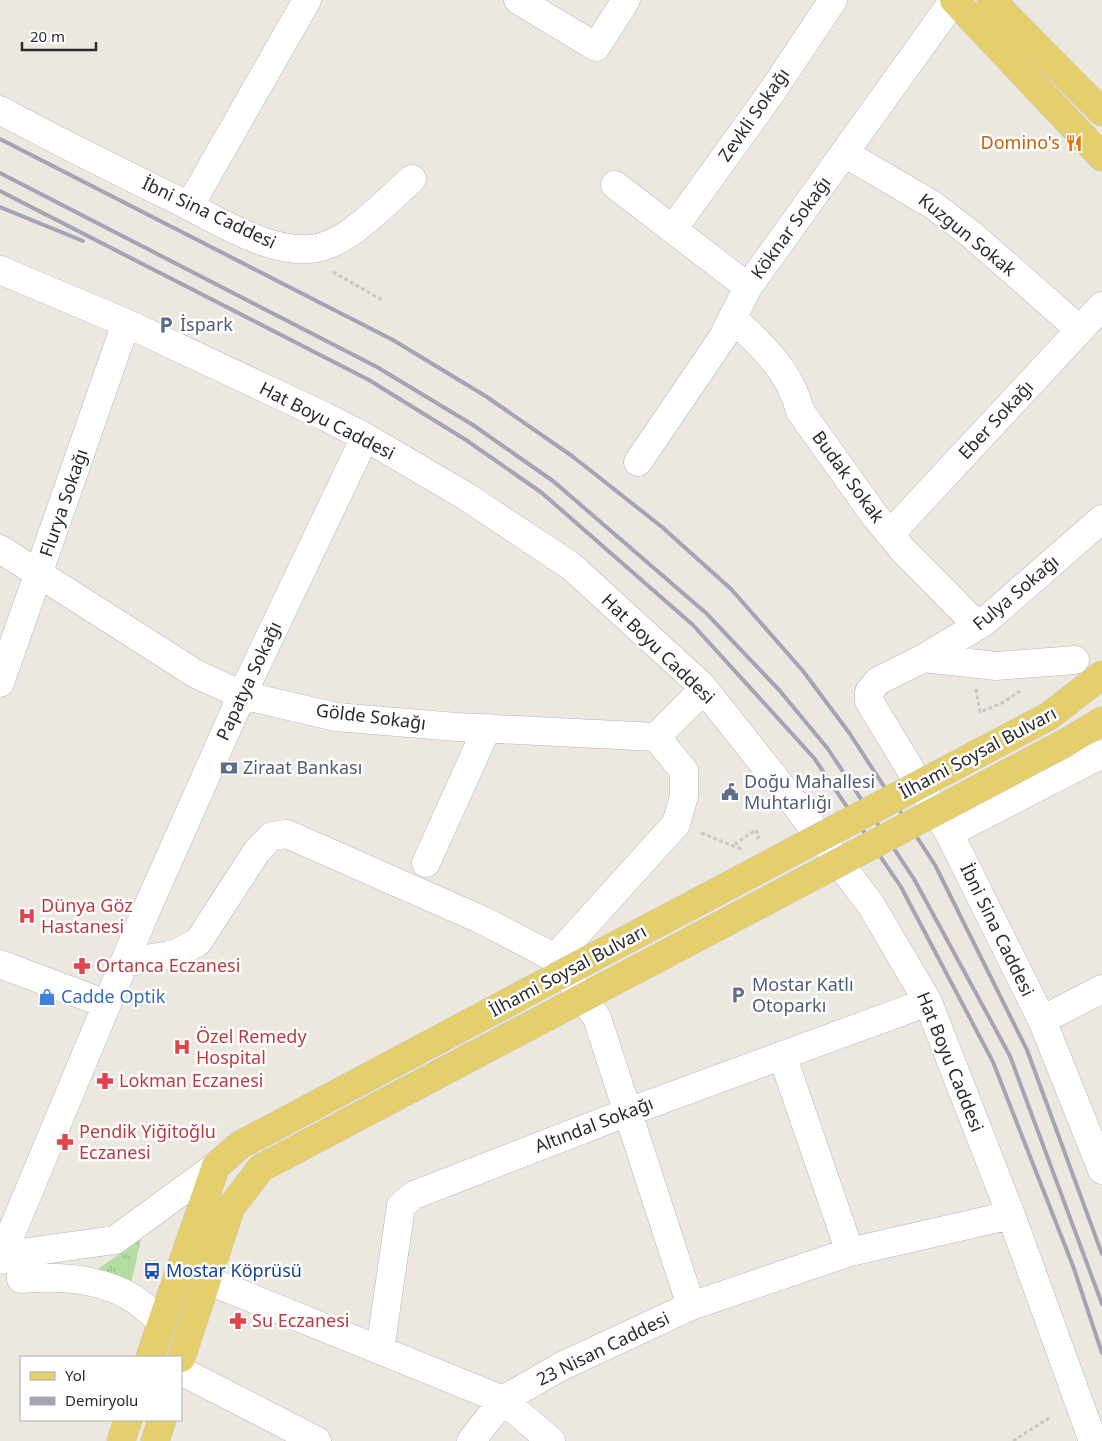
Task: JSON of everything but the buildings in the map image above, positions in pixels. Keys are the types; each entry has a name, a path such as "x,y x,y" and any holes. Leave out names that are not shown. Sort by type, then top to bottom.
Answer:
{"main road":[{"path":"954,0 1102,157"},
{"path":"990,0 1102,112"},
{"path":"1049,716 1102,675"},
{"name":"İlhami Soysal Bulvarı","path":"150,1356 216,1166 240,1145 555,967 1049,716 1102,686"},
{"name":"İlhami Soysal Bulvarı","path":"182,1356 231,1207 261,1168 1102,722"},
{"path":"1067,742 1102,730"},
{"path":"121,1441 128,1421"},
{"path":"155,1441 162,1421"}],"street":[{"path":"190,206 307,0"},
{"path":"518,0 596,47 626,0"},
{"name":"Zevkli Sokağı","path":"673,229 771,93 832,0"},
{"name":"Köknar Sokağı","path":"638,462 723,337 748,287 954,0"},
{"name":"İbni Sina Caddesi","path":"0,110 45,135 190,206 261,240 285,248 310,249 328,245 343,237 412,179"},
{"name":"Kuzgun Sokak","path":"844,153 933,205 972,235 1080,330"},
{"path":"615,185 748,287"},
{"name":"Hat Boyu Caddesi","path":"0,270 126,323 365,437 467,497 571,566 702,687 796,805 871,905 928,1002 1011,1215 1093,1441"},
{"name":"Eber Sokağı","path":"890,534 1102,306"},
{"name":"Budak Sokak","path":"732,318 754,338 790,381 796,391 800,411 890,534 978,626"},
{"name":"Flurya Sokağı","path":"0,683 126,323"},
{"name":"Papatya Sokağı","path":"6,1256 106,1004 242,695 365,437"},
{"name":"Fulya Sokağı","path":"869,701 869,692 878,680 924,658 978,626 1102,519"},
{"name":"Gölde Sokağı","path":"0,549 196,674 242,695 336,717 656,738"},
{"path":"924,658 996,666 1076,660"},
{"path":"555,967 676,824 684,796 684,771 656,738 658,730 702,687"},
{"name":"İbni Sina Caddesi","path":"869,701 949,833 1042,1020 1091,1111 1102,1170"},
{"path":"426,863 487,728"},
{"path":"949,833 1102,754"},
{"path":"124,963 175,954 198,942 257,851 272,836 287,834 482,920 555,967 597,1018 692,1306"},
{"path":"0,964 106,1004"},
{"path":"1042,1020 1102,989"},
{"name":"Altındal Sokağı","path":"380,1350 401,1206 414,1195 628,1112 928,1002"},
{"path":"782,1055 850,1252"},
{"path":"160,1320 129,1296 105,1285 48,1277 21,1279 6,1256 115,1240 216,1166"},
{"name":"23 Nisan Caddesi","path":"503,1400 560,1368 692,1306 850,1252 1011,1215"},
{"path":"207,1280 503,1400 551,1441"},
{"path":"182,1372 317,1441"},
{"path":"471,1441 503,1400"}],"path":[{"path":"348,279 384,302"},
{"path":"971,663 980,712 1002,703"},
{"path":"676,824 740,848 746,845"},
{"path":"740,848 736,843 756,830 759,837 753,841"},
{"path":"1013,1441 1050,1418"}],"green space":[{"path":"141,1239 131,1284 95,1271"}],"railway":[{"path":"0,139 393,340 487,397 572,456 662,527 731,589 803,671 850,734 935,865 1027,1050 1102,1254"},
{"path":"0,173 377,367 473,425 553,481 706,613 780,691 828,749 914,879 1010,1056 1102,1304"},
{"path":"0,191 369,380 466,440 542,493 693,625 814,758 901,887 993,1062 1073,1266 1102,1353"},
{"path":"0,207 83,241"}],"place":[{"name":"Domino's","path":"1074,143"},
{"name":"İspark","path":"166,325"},
{"name":"Ziraat Bankası","path":"229,768"},
{"name":"Doğu Mahallesi Muhtarlığı","path":"730,792"},
{"name":"Dünya Göz Hastanesi","path":"27,916"},
{"name":"Ortanca Eczanesi","path":"82,966"},
{"name":"Mostar Katlı Otoparkı","path":"738,995"},
{"name":"Cadde Optik","path":"47,997"},
{"name":"Özel Remedy Hospital","path":"182,1047"},
{"name":"Lokman Eczanesi","path":"105,1081"},
{"name":"Pendik Yiğitoğlu Eczanesi","path":"65,1142"},
{"name":"Mostar Köprüsü","path":"152,1271"},
{"name":"Su Eczanesi","path":"238,1321"}]}
